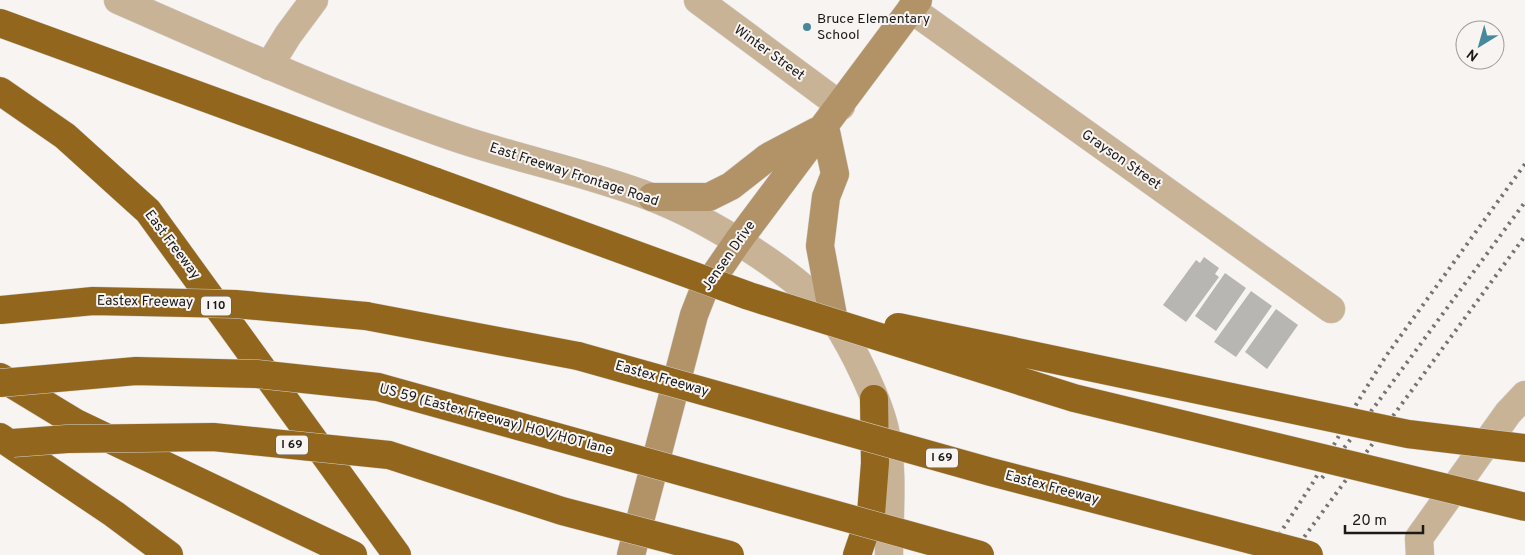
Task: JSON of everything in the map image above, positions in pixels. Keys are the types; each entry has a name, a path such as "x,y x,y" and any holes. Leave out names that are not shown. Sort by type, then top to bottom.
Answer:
{"highway":[{"path":"0,24 749,296 1074,398 1525,508"},
{"name":"East Freeway","path":"0,90 64,136 148,211 397,555"},
{"path":"749,296 1408,434 1525,448"},
{"name":"Eastex Freeway","path":"0,310 102,301 235,304 377,317 578,356 991,472 1309,555"},
{"name":"US 59 (Eastex Freeway) HOV/HOT lane","path":"0,383 136,371 257,374 378,387 980,555"},
{"path":"0,377 76,423 353,555"},
{"path":"857,555 871,514 875,463 874,398"},
{"path":"0,437 114,514 169,555"},
{"name":"I 69","path":"0,444 67,439 213,437 389,454 562,511 730,555"}],"main road":[{"name":"Jensen Drive","path":"630,555 694,315 703,292 738,241 915,5"},
{"path":"652,197 709,196 731,186 768,157 833,116"},
{"path":"833,116 835,174 826,197 820,246 834,321"}],"street":[{"name":"East Freeway Frontage Road","path":"118,0 364,106 455,138 652,197 738,241 809,293 834,321 867,382 884,429 889,462 889,555"},
{"path":"269,66 288,35 314,0"},
{"name":"Winter Street","path":"698,0 833,116"},
{"name":"Grayson Street","path":"915,5 1331,309"},
{"path":"1420,555 1419,538 1508,413 1525,396"}],"building":[{"path":"1204,257 1219,268 1215,274 1219,277 1186,322 1163,305 1196,260 1200,263"},
{"path":"1225,273 1246,288 1216,331 1195,316"},
{"path":"1251,291 1272,306 1236,357 1214,342"},
{"path":"1276,309 1298,325 1267,369 1245,352"}],"railway":[{"path":"1271,547 1314,481 1357,403 1386,356 1525,164"},
{"path":"1322,478 1525,202"},
{"path":"1291,555 1525,236"}],"place":[{"name":"Bruce Elementary School","path":"807,27"}]}
